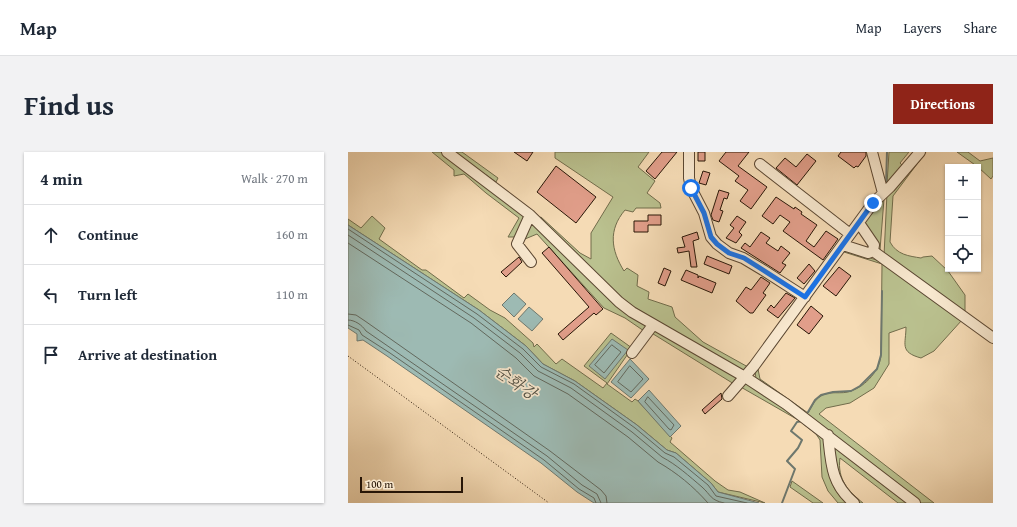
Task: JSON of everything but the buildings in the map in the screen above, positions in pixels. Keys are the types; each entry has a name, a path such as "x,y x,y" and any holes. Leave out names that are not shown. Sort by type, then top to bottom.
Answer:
{"street":[{"path":"447,152 530,214 619,302 653,325 745,377 828,435 915,503"},
{"path":"689,152 689,178 691,188 702,208 708,229 714,241 729,253 744,258 805,297"},
{"path":"872,152 883,193"},
{"path":"728,396 745,377 873,203 920,152"},
{"path":"760,164 850,234"},
{"path":"530,214 518,244 531,262"},
{"path":"859,223 874,245 873,250"},
{"path":"843,245 868,253 873,250"},
{"path":"873,250 993,338"},
{"path":"632,353 653,325"},
{"path":"828,435 833,469 837,484 854,503"}],"path":[{"path":"348,356 549,503"}],"green space":[{"path":"432,152 441,152 525,215 515,237 508,237 519,218 464,174 454,176 454,170"},
{"path":"453,152 462,152 498,178 496,182"},
{"path":"555,152 649,152 638,167 655,181 647,193 660,203 661,208 636,208 633,212 625,210 616,225 614,233 613,240 616,255 624,271 627,268 638,275 637,286 649,292 648,299 672,307 675,317 703,342 748,367 743,370 739,369 634,307 619,296 539,218 541,217 580,253 591,259 591,233 613,197 555,158"},
{"path":"889,152 909,152 900,163 902,165 887,184"},
{"path":"922,152 926,152 893,196 890,242 896,250 904,254 921,258 932,256 945,268 945,272 949,272 965,295 965,316 884,256 887,193"},
{"path":"957,152 968,152 980,161 993,158 993,176 991,179 981,170 981,164 974,164"},
{"path":"884,199 880,250 864,223 873,205"},
{"path":"372,216 385,228 379,239 422,270 426,270 464,298 468,294 490,310 505,318 533,343 534,347 537,344 556,364 562,359 603,388 607,383 584,366 611,333 632,348 607,384 632,402 635,399 638,401 672,438 670,442 715,481 728,490 740,492 765,503 718,492 711,483 676,453 667,450 637,425 575,381 543,364 526,346 479,310 348,225 348,219 361,228"},
{"path":"530,220 646,325 644,331 625,318 604,308 537,234 525,239"},
{"path":"844,250 883,262 962,320 934,351 921,358 909,353 905,347 906,327 889,333 889,364 874,388 850,403 826,408 819,414 934,503 919,503 756,379 755,371 758,369 760,379 808,413 815,402 824,394 847,392 857,389 875,372 881,355 882,264 844,252 841,253"},
{"path":"653,329 738,378 734,384 650,332"},
{"path":"744,382 802,419 800,421 739,386"},
{"path":"805,421 823,436 831,480 834,488 847,503 838,503 828,491 822,477 820,440 816,434 802,423"},
{"path":"833,446 907,503 898,503 840,458 840,472 845,484 848,489 863,503 857,503 840,485"},
{"path":"792,481 823,503 813,503 790,487"}],"water":[{"name":"순화강","path":"348,225 479,310 526,346 543,364 575,381 637,425 667,450 676,453 711,483 718,492 759,503 594,503 577,492 541,463 387,356 363,340 357,341 357,334 348,328"},
{"path":"514,293 526,304 514,317 502,305"},
{"path":"529,307 543,319 532,331 518,319"},
{"path":"612,339 628,350 605,379 589,366"},
{"path":"630,359 649,379 631,398 611,382"},
{"path":"649,390 681,426 670,437 638,401"}],"waterway":[{"path":"886,185 887,152"},
{"path":"808,412 815,400 821,395 833,392 851,391 860,386 877,369 881,355 882,291"},
{"path":"782,503 795,469 787,461 798,448 802,440 791,431 797,422 803,421"}],"route":[{"path":"691,188 702,208 711,237 717,244 729,253 744,258 805,297 873,203"}]}
